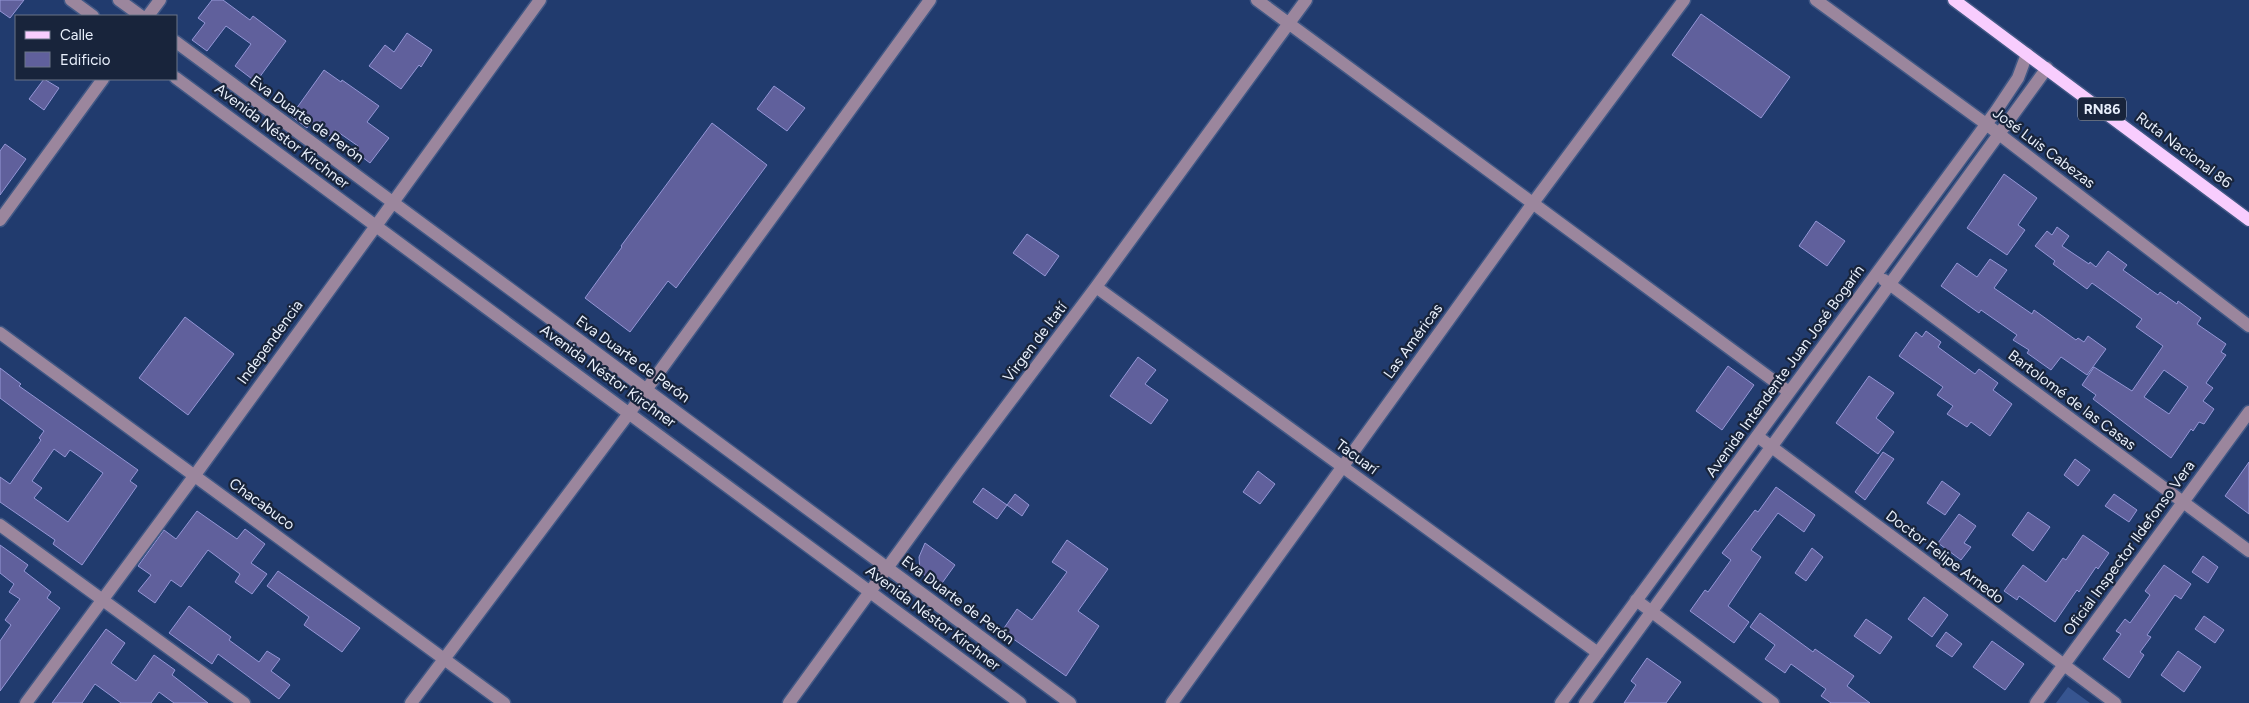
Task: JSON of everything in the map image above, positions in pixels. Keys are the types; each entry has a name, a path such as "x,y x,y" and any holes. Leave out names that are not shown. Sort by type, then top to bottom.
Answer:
{"main road":[{"name":"Ruta Nacional 86","path":"1954,0 2048,68 2249,220"}],"street":[{"path":"71,0 92,15"},
{"path":"119,0 140,15"},
{"path":"149,15 160,0"},
{"name":"Independencia","path":"26,703 540,0"},
{"path":"411,703 630,412 930,0"},
{"path":"1257,0 1790,392"},
{"name":"Virgen de Itatí","path":"789,703 957,472 1096,287 1306,0"},
{"name":"Las Américas","path":"1172,703 1533,203 1684,0"},
{"name":"José Luis Cabezas","path":"1816,0 1986,124 2249,326"},
{"name":"Eva Duarte de Perón","path":"178,43 1070,703"},
{"name":"Avenida Intendente Juan José Bogarín","path":"1560,703 1986,124 2018,78 2027,54"},
{"path":"1585,703 2048,68"},
{"name":"Avenida Néstor Kirchner","path":"178,79 630,412 1020,703"},
{"path":"0,220 102,80"},
{"name":"Bartolomé de las Casas","path":"1876,273 2249,551"},
{"name":"Tacuarí","path":"1096,287 1598,653"},
{"name":"Chacabuco","path":"0,332 504,703"},
{"name":"Oficial Inspector Ildefonso Vera","path":"2036,703 2249,412"},
{"name":"Doctor Felipe Arnedo","path":"1757,436 2115,703"},
{"path":"0,525 244,703"},
{"path":"1636,600 1773,703"}],"shaded area":[{"path":"2068,687 2090,703 2056,703"}],"building":[{"path":"0,0 24,0 10,18 0,11"},
{"path":"212,0 223,0 250,20 253,16 286,41 256,82 235,66 251,44 226,26 207,51 192,40 205,23 198,18"},
{"path":"1701,14 1790,77 1761,118 1672,55"},
{"path":"407,33 432,50 421,67 419,65 401,89 369,66 385,45 394,52"},
{"path":"324,70 379,106 367,122 389,138 370,163 354,151 358,146 335,130 330,136 311,122 307,128 291,116"},
{"path":"43,80 59,88 44,110 29,99"},
{"path":"774,86 805,108 787,131 757,109"},
{"path":"712,123 767,165 676,288 668,281 630,332 585,298"},
{"path":"5,144 26,159 0,195 0,151"},
{"path":"2004,174 2037,198 2018,225 2025,230 2007,255 1967,228"},
{"path":"1816,221 1845,241 1827,266 1799,246"},
{"path":"2057,227 2069,236 2062,246 2096,267 2108,251 2127,265 2123,270 2158,295 2160,292 2177,304 2178,301 2201,318 2197,324 2226,344 2221,352 2226,355 2206,383 2213,388 2203,401 2214,409 2204,424 2199,422 2193,431 2191,429 2171,458 2093,399 2096,395 2082,385 2094,367 2132,391 2163,346 2136,327 2142,319 2092,283 2087,289 2053,264 2055,261 2035,246 2047,231 2052,235","holes":["2164,370 2188,387 2169,414 2144,397"]},
{"path":"1027,234 1059,256 1045,276 1013,253"},
{"path":"1990,259 2007,270 1994,288 2032,314 2034,310 2076,340 2078,338 2084,342 2088,336 2106,349 2087,375 2061,357 2051,370 2027,353 2029,350 2013,340 2017,335 1981,310 1979,313 1941,286 1957,263 1977,277"},
{"path":"185,317 234,354 188,415 139,378"},
{"path":"1926,331 1941,342 1938,347 1975,374 1979,369 1998,383 1993,390 2012,404 1990,436 1971,422 1967,427 1947,414 1953,406 1937,395 1943,387 1899,356 1916,332 1922,337"},
{"path":"1138,357 1156,370 1145,384 1168,400 1151,424 1110,396"},
{"path":"1728,366 1754,385 1722,430 1696,411"},
{"path":"0,368 21,384 19,386 138,470 130,481 137,486 82,565 53,544 55,540 0,502 0,477 10,484 41,440 39,438 44,431 0,398","holes":["54,449 65,457 70,450 103,473 68,522 34,498 42,488 32,481"]},
{"path":"1869,376 1894,393 1876,418 1894,432 1878,454 1836,423"},
{"path":"1883,452 1894,459 1865,500 1855,492"},
{"path":"2075,459 2090,470 2078,486 2064,475"},
{"path":"2249,462 2249,514 2225,496"},
{"path":"1258,471 1275,484 1260,504 1243,492"},
{"path":"1942,481 1960,494 1945,515 1927,503"},
{"path":"1776,487 1815,515 1804,532 1778,513 1751,550 1761,557 1728,606 1749,622 1734,643 1690,611 1705,590 1708,592 1731,560 1722,553 1755,510 1758,512"},
{"path":"983,488 1007,505 997,519 973,502"},
{"path":"1015,494 1029,505 1022,516 1007,505"},
{"path":"2114,494 2137,510 2129,522 2105,506"},
{"path":"197,511 237,539 245,529 265,544 251,563 267,574 252,594 235,582 240,574 208,550 181,587 171,580 155,603 138,591 151,575 138,566 164,530 176,539"},
{"path":"2028,512 2050,527 2033,551 2012,535"},
{"path":"1959,514 1976,526 1964,543 1971,547 1961,560 1938,543"},
{"path":"2083,535 2109,553 2098,569 2096,567 2079,592 2077,590 2055,622 2019,596 2017,600 2004,591 2023,565 2046,582 2063,558 2066,560"},
{"path":"1067,540 1108,569 1078,611 1099,626 1066,676 1002,631 1017,609 1032,620 1067,572 1052,562"},
{"path":"925,543 955,565 940,586 920,572 919,557"},
{"path":"0,545 28,565 24,571 51,592 47,598 60,608 0,691 0,641 11,625 5,620 20,599 9,592 14,584 0,573"},
{"path":"1812,548 1823,557 1806,581 1795,573"},
{"path":"2203,556 2218,567 2208,583 2192,572"},
{"path":"2164,565 2191,584 2181,599 2175,595 2147,635 2151,637 2140,652 2144,655 2129,678 2103,659 2121,634 2116,631 2125,619 2130,623 2150,595 2145,591"},
{"path":"278,571 360,628 342,652 304,625 309,617 267,586"},
{"path":"1924,597 1948,615 1932,637 1908,619"},
{"path":"189,606 231,637 229,640 259,662 267,651 280,659 271,671 290,685 279,699 218,654 212,664 169,633"},
{"path":"1760,613 1813,652 1815,649 1854,676 1847,686 1870,703 1831,703 1821,696 1826,689 1791,664 1785,673 1765,659 1775,645 1750,627"},
{"path":"2204,616 2224,630 2215,643 2195,629"},
{"path":"1866,619 1892,637 1880,654 1854,636"},
{"path":"106,629 125,643 111,663 136,681 154,655 175,670 172,675 208,703 174,703 159,692 151,703 121,703 95,684 82,703 52,703"},
{"path":"1946,632 1962,644 1952,657 1936,646"},
{"path":"1992,641 2024,664 2005,690 1973,667"},
{"path":"2178,651 2201,667 2184,692 2161,675"},
{"path":"1647,658 1681,682 1666,703 1624,703 1636,685 1631,681"}]}
